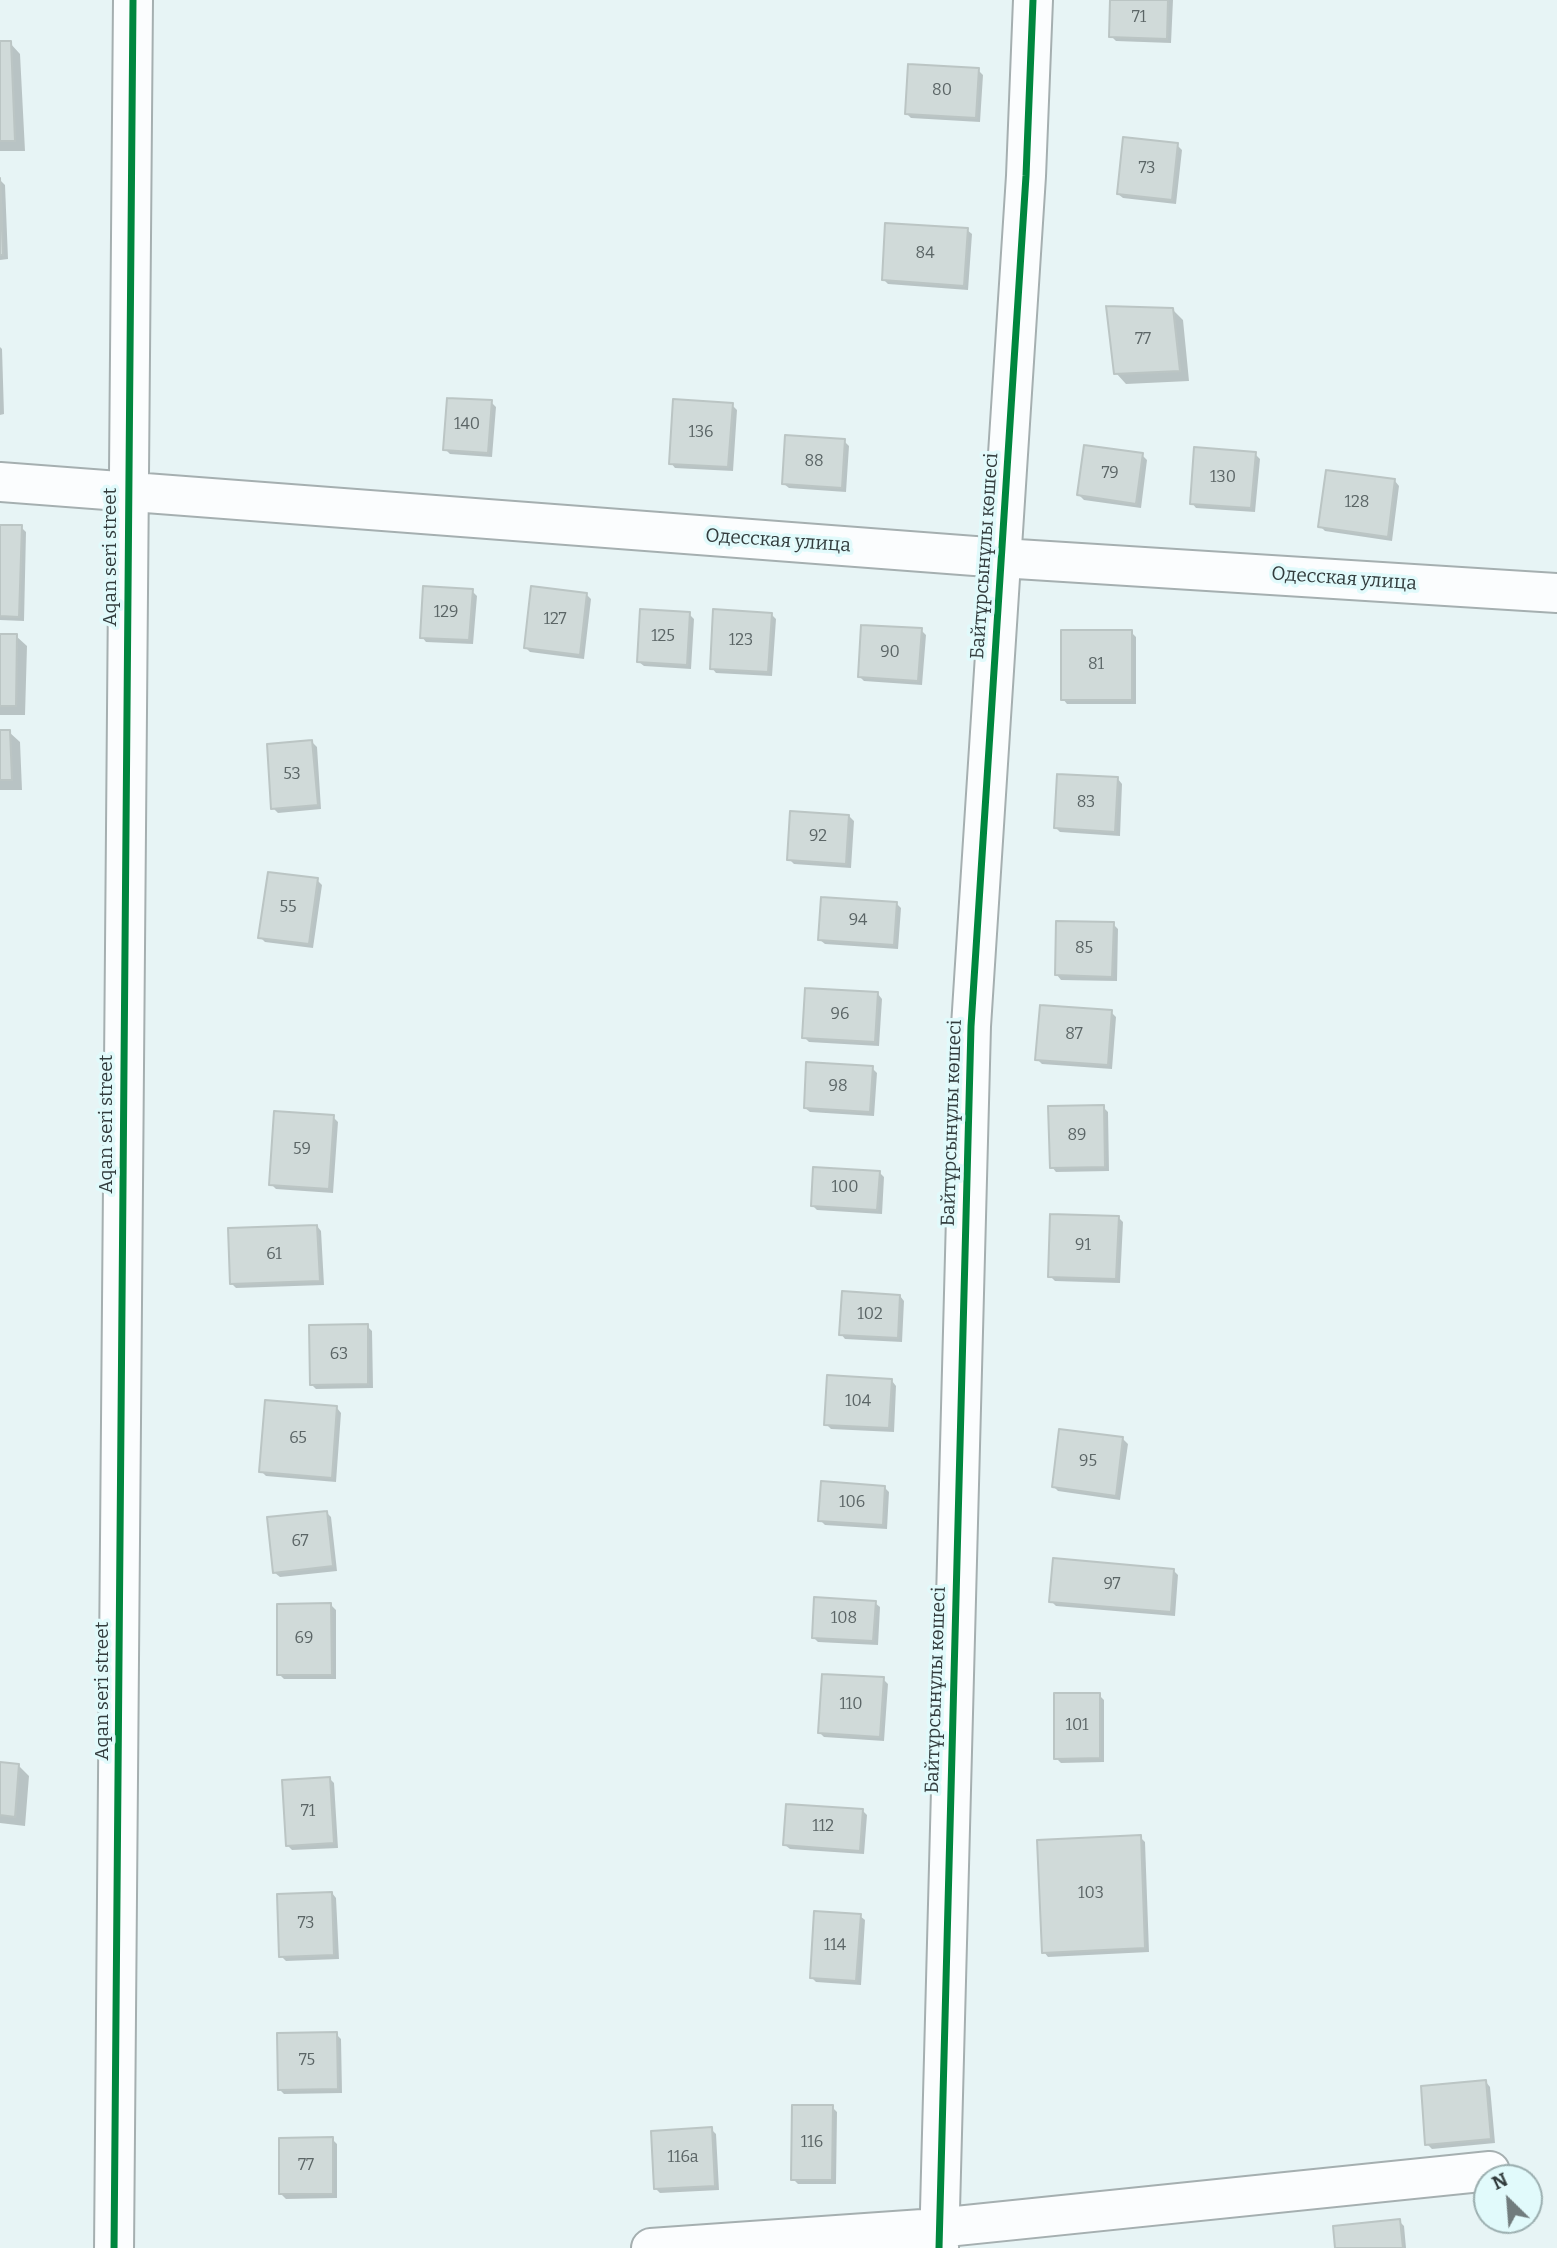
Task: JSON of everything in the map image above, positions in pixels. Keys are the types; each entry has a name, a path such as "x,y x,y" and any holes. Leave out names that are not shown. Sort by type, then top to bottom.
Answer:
{"street":[{"name":"Aqan seri street","path":"114,2248 133,0"},
{"name":"Байтұрсынұлы көшесі","path":"938,2238 971,1026 1026,176 1033,0"},
{"name":"Одесская улица","path":"0,482 1001,558 1557,593"},
{"path":"651,2248 938,2238 1473,2173"}],"building":[{"path":"1110,0 1168,0 1167,39 1109,37"},
{"path":"0,41 11,41 15,141 0,141"},
{"path":"908,64 979,68 976,118 905,114"},
{"path":"1123,137 1178,143 1172,200 1117,194"},
{"path":"0,178 3,255 0,255"},
{"path":"885,223 968,228 964,286 882,280"},
{"path":"1106,306 1173,308 1180,371 1114,374"},
{"path":"447,398 492,400 488,453 443,450"},
{"path":"673,399 733,403 728,467 669,464"},
{"path":"785,435 845,439 842,488 782,484"},
{"path":"1084,445 1143,453 1136,504 1077,495"},
{"path":"1194,447 1256,452 1251,508 1190,504"},
{"path":"1326,470 1395,479 1388,537 1318,527"},
{"path":"0,525 22,525 19,617 0,616"},
{"path":"423,586 473,589 469,640 420,638"},
{"path":"531,586 587,593 580,655 524,648"},
{"path":"640,609 690,612 687,665 637,662"},
{"path":"713,609 772,613 768,672 710,669"},
{"path":"861,625 922,628 918,681 858,677"},
{"path":"1061,630 1132,630 1132,700 1061,700"},
{"path":"0,634 17,634 16,706 0,706"},
{"path":"0,730 10,730 12,780 0,780"},
{"path":"312,740 318,805 271,809 267,744"},
{"path":"1057,774 1118,777 1115,832 1054,828"},
{"path":"790,811 849,815 846,864 787,860"},
{"path":"268,872 318,878 309,944 258,938"},
{"path":"821,897 897,902 894,945 818,940"},
{"path":"1056,921 1114,922 1112,977 1055,975"},
{"path":"805,988 878,992 875,1042 802,1038"},
{"path":"1040,1005 1112,1010 1108,1065 1035,1060"},
{"path":"806,1062 873,1066 870,1112 804,1108"},
{"path":"1104,1105 1105,1167 1050,1168 1048,1106"},
{"path":"274,1111 334,1115 329,1189 269,1185"},
{"path":"813,1167 880,1171 877,1210 811,1206"},
{"path":"1050,1214 1119,1216 1116,1279 1048,1277"},
{"path":"317,1225 320,1281 230,1284 228,1228"},
{"path":"842,1291 900,1295 898,1338 839,1335"},
{"path":"368,1324 368,1384 310,1385 309,1325"},
{"path":"827,1375 892,1379 889,1428 824,1425"},
{"path":"265,1400 337,1406 332,1478 259,1472"},
{"path":"1059,1429 1123,1437 1116,1496 1052,1487"},
{"path":"821,1481 885,1486 883,1525 818,1521"},
{"path":"327,1511 333,1566 273,1573 267,1517"},
{"path":"1053,1558 1174,1569 1171,1612 1049,1602"},
{"path":"814,1597 876,1601 873,1641 812,1638"},
{"path":"331,1603 332,1675 277,1675 277,1604"},
{"path":"822,1674 884,1677 880,1737 818,1733"},
{"path":"1054,1693 1100,1693 1100,1758 1054,1759"},
{"path":"0,1762 19,1764 15,1817 0,1815"},
{"path":"330,1777 334,1843 286,1846 282,1780"},
{"path":"786,1804 863,1809 860,1851 783,1845"},
{"path":"1141,1835 1145,1948 1042,1953 1037,1840"},
{"path":"332,1892 334,1955 279,1957 277,1894"},
{"path":"814,1911 861,1914 856,1981 810,1978"},
{"path":"337,2032 338,2089 278,2090 277,2033"},
{"path":"1486,2080 1491,2139 1425,2145 1421,2086"},
{"path":"792,2105 833,2105 832,2180 791,2180"},
{"path":"712,2127 715,2186 654,2189 651,2131"},
{"path":"333,2137 333,2194 279,2194 279,2138"},
{"path":"1400,2219 1403,2248 1335,2248 1333,2226"}],"cycle path":[{"path":"114,2248 133,0"},
{"path":"939,2248 971,1026 1026,176 1033,0"}]}
